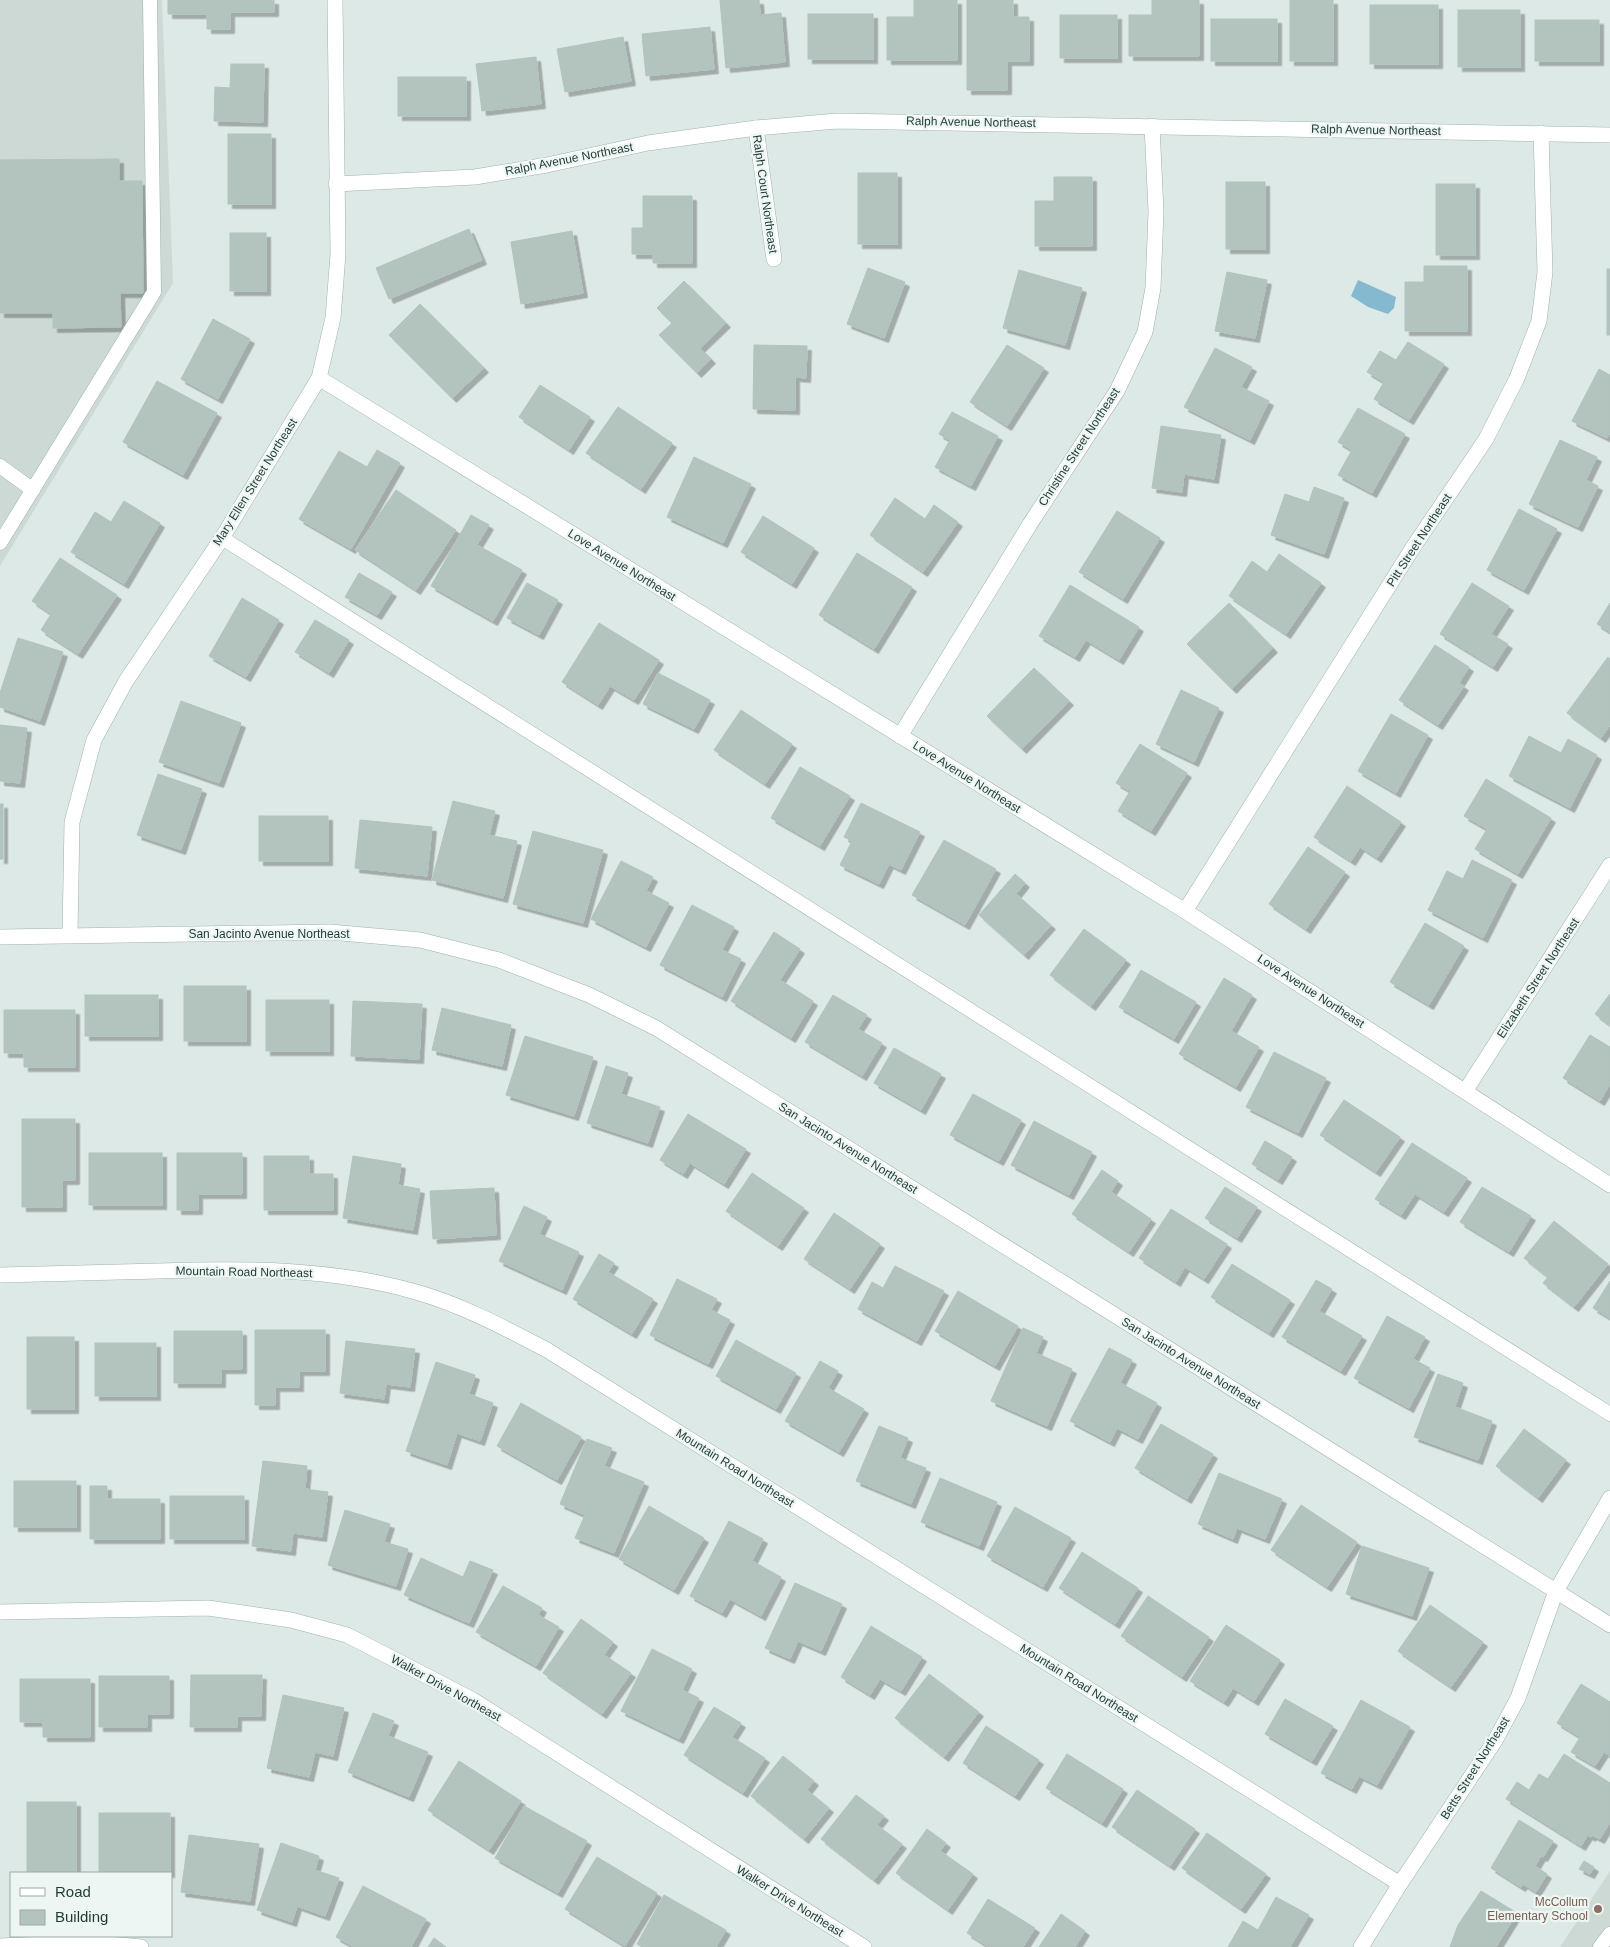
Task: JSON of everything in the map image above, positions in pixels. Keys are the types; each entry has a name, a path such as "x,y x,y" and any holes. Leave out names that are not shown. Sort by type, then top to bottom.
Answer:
{"street":[{"name":"Mary Ellen Street Northeast","path":"70,935 72,822 94,740 126,681 222,538 319,378 334,309 338,254 335,0"},
{"name":"Ralph Avenue Northeast","path":"336,184 475,177 547,165 648,143 756,128 837,120 1610,135"},
{"name":"Christine Street Northeast","path":"900,736 1030,524 1117,391 1145,332 1153,288 1156,212 1152,126"},
{"name":"Ralph Court Northeast","path":"756,128 774,260"},
{"name":"Pitt Street Northeast","path":"1185,911 1412,549 1486,439 1517,378 1540,321 1545,272 1541,133"},
{"name":"Love Avenue Northeast","path":"319,378 1185,911 1466,1090 1610,1185"},
{"name":"Elizabeth Street Northeast","path":"1466,1090 1610,865"},
{"name":"San Jacinto Avenue Northeast","path":"0,937 330,932 420,940 499,960 589,995 656,1028 1610,1625"},
{"name":"Mountain Road Northeast","path":"0,1275 207,1270 300,1271 360,1279 416,1292 486,1318 547,1350 1400,1884"},
{"name":"Betts Street Northeast","path":"1361,1947 1400,1884 1496,1740 1518,1698 1556,1591 1610,1498"},
{"name":"Walker Drive Northeast","path":"0,1612 208,1608 291,1620 347,1635 473,1700 864,1947"},
{"path":"0,1946 86,1942 141,1947"}],"lane":[{"path":"0,543 154,292 150,0"},
{"path":"0,466 32,490"},
{"path":"222,538 1610,1414"},
{"path":"1600,1947 1610,1934"}],"shaded area":[{"path":"0,0 162,0 173,283 0,566"},
{"name":"McCollum Elementary School","path":"1610,1871 1610,1947 1560,1947"}],"water":[{"path":"1358,280 1396,297 1394,308 1388,314 1368,307 1351,296"}],"building":[{"path":"168,0 274,0 274,12 230,12 230,29 207,29 207,14 168,14"},
{"path":"720,0 759,0 760,15 781,13 785,62 726,68"},
{"path":"914,0 957,0 957,60 887,60 887,17 914,17"},
{"path":"967,0 1013,0 1013,17 1029,17 1029,61 1007,61 1007,90 967,90"},
{"path":"1152,0 1199,0 1199,56 1129,56 1129,15 1152,15"},
{"path":"1290,0 1333,0 1333,61 1290,61"},
{"path":"1370,5 1438,5 1438,64 1370,64"},
{"path":"1458,10 1520,10 1520,67 1458,67"},
{"path":"808,14 873,14 873,59 808,59"},
{"path":"1060,15 1117,15 1117,58 1060,58"},
{"path":"1211,19 1277,19 1277,61 1211,61"},
{"path":"1535,20 1599,20 1599,61 1535,61"},
{"path":"710,27 714,69 646,76 642,34"},
{"path":"623,37 631,81 565,92 557,49"},
{"path":"536,57 541,104 482,111 476,64"},
{"path":"231,64 264,64 263,122 214,121 215,87 230,88"},
{"path":"398,77 466,77 466,116 398,116"},
{"path":"228,134 271,134 271,204 228,204"},
{"path":"119,159 119,181 142,181 143,293 120,293 121,327 53,328 53,313 0,313 0,160"},
{"path":"858,173 897,173 897,244 858,244"},
{"path":"1054,177 1092,177 1092,246 1035,246 1035,201 1054,201"},
{"path":"1226,182 1265,182 1265,249 1226,249"},
{"path":"1436,184 1475,184 1475,255 1436,255"},
{"path":"643,196 692,196 692,263 653,263 653,254 632,254 632,228 643,228"},
{"path":"469,229 482,260 389,299 376,268"},
{"path":"572,231 583,293 521,304 511,242"},
{"path":"230,233 266,233 266,291 230,291"},
{"path":"1424,266 1467,266 1467,331 1405,331 1405,282 1424,282"},
{"path":"868,268 905,282 884,338 847,324"},
{"path":"1607,269 1610,269 1610,335 1607,335"},
{"path":"1019,270 1082,288 1065,345 1003,328"},
{"path":"1227,272 1267,280 1255,338 1215,331"},
{"path":"684,281 726,323 700,348 711,359 697,373 659,335 672,323 657,308"},
{"path":"420,304 484,368 452,398 389,335"},
{"path":"213,319 250,339 218,399 181,379"},
{"path":"1408,342 1444,364 1409,420 1374,399 1384,382 1367,372 1380,351 1396,360"},
{"path":"754,345 807,346 806,378 795,377 795,410 753,409"},
{"path":"1007,345 1044,368 1007,426 970,402"},
{"path":"1215,348 1252,367 1241,387 1269,401 1250,440 1184,407"},
{"path":"1599,369 1610,375 1610,432 1607,438 1572,421"},
{"path":"157,381 217,413 183,475 123,442"},
{"path":"540,385 590,417 569,450 519,417"},
{"path":"618,407 672,443 641,489 586,453"},
{"path":"1358,408 1405,434 1372,493 1338,475 1352,450 1338,442"},
{"path":"952,412 998,436 971,486 935,467 950,440 939,434"},
{"path":"1161,426 1221,435 1214,479 1184,474 1182,492 1152,488"},
{"path":"1560,440 1597,457 1586,480 1598,486 1578,527 1529,504"},
{"path":"377,450 400,463 351,549 299,519 339,451 367,467"},
{"path":"694,457 751,484 723,543 667,517"},
{"path":"1314,487 1344,498 1324,554 1271,535 1285,494 1309,502"},
{"path":"396,490 456,530 416,590 355,550"},
{"path":"895,498 925,519 934,505 958,522 923,572 870,535"},
{"path":"124,501 160,523 124,584 71,552 95,512 111,522"},
{"path":"1519,509 1557,529 1524,590 1487,570"},
{"path":"1117,511 1160,538 1123,599 1079,572"},
{"path":"471,515 489,525 477,545 522,570 493,621 431,586"},
{"path":"763,516 814,548 792,584 741,552"},
{"path":"857,553 912,587 874,649 819,615"},
{"path":"1279,554 1321,583 1286,634 1229,596 1252,561 1267,572"},
{"path":"60,558 117,595 78,654 41,630 51,614 32,601"},
{"path":"359,573 392,592 377,615 345,597"},
{"path":"527,583 558,600 539,635 507,618"},
{"path":"1472,583 1509,606 1491,634 1508,644 1493,667 1440,634"},
{"path":"1070,585 1139,627 1119,660 1086,640 1075,657 1039,636"},
{"path":"242,598 279,620 246,677 209,656"},
{"path":"1229,603 1273,648 1232,689 1187,644"},
{"path":"1610,603 1610,632 1597,624"},
{"path":"315,620 349,640 329,673 295,652"},
{"path":"599,623 659,660 634,700 610,686 598,705 562,682"},
{"path":"18,638 63,652 40,721 0,707 0,693"},
{"path":"1435,645 1469,667 1459,683 1464,686 1438,725 1399,700"},
{"path":"1608,657 1610,659 1610,725 1601,738 1567,713"},
{"path":"1034,668 1069,701 1022,749 987,716"},
{"path":"658,673 710,700 694,729 643,704"},
{"path":"1181,690 1219,708 1194,762 1156,744"},
{"path":"181,701 241,723 219,783 159,762"},
{"path":"741,710 792,744 765,784 714,750"},
{"path":"1391,714 1428,735 1396,793 1358,771"},
{"path":"0,725 27,728 20,783 0,781"},
{"path":"1529,736 1561,753 1568,739 1597,755 1570,808 1509,776"},
{"path":"1140,744 1187,773 1151,831 1118,811 1130,791 1116,783"},
{"path":"800,767 850,796 820,846 771,818"},
{"path":"158,774 202,789 181,850 137,835"},
{"path":"1486,779 1551,818 1518,874 1475,849 1487,829 1464,816"},
{"path":"1347,786 1401,822 1377,858 1360,847 1351,861 1314,837"},
{"path":"453,801 495,811 489,835 517,841 503,898 432,880"},
{"path":"861,803 920,832 901,870 889,864 879,884 840,865 852,841 844,837"},
{"path":"0,804 3,804 3,859 0,859"},
{"path":"259,816 328,816 328,861 259,861"},
{"path":"360,820 432,827 427,876 355,868"},
{"path":"533,831 603,850 583,923 513,904"},
{"path":"944,840 996,869 965,925 912,895"},
{"path":"1308,847 1345,872 1306,929 1269,904"},
{"path":"1472,860 1512,880 1483,938 1428,910 1447,871 1463,879"},
{"path":"621,861 653,877 646,891 669,903 646,947 591,919"},
{"path":"1015,874 1025,883 1016,894 1051,925 1024,955 979,915"},
{"path":"692,905 734,927 722,950 741,959 722,997 660,965"},
{"path":"1425,923 1464,946 1429,1005 1390,982"},
{"path":"1084,929 1126,960 1091,1006 1050,975"},
{"path":"774,932 800,949 780,980 813,1001 791,1038 731,1001"},
{"path":"1141,970 1196,1002 1174,1039 1119,1007"},
{"path":"1224,978 1252,995 1231,1031 1259,1047 1236,1087 1179,1054"},
{"path":"184,986 246,986 246,1041 184,1041"},
{"path":"1610,994 1610,1025 1595,1014"},
{"path":"85,995 158,995 158,1036 85,1036"},
{"path":"833,995 867,1015 858,1029 882,1043 862,1076 805,1042"},
{"path":"266,1000 329,1000 329,1051 266,1051"},
{"path":"353,1001 422,1004 419,1059 351,1056"},
{"path":"442,1008 511,1025 502,1066 432,1050"},
{"path":"4,1010 75,1010 75,1067 24,1067 24,1053 4,1053"},
{"path":"1590,1035 1610,1047 1610,1084 1600,1101 1563,1078"},
{"path":"525,1036 593,1057 574,1116 506,1095"},
{"path":"894,1048 941,1074 921,1110 874,1083"},
{"path":"1274,1052 1326,1078 1298,1133 1246,1107"},
{"path":"606,1066 628,1073 621,1094 660,1107 648,1143 587,1123"},
{"path":"973,1094 1021,1120 999,1161 950,1135"},
{"path":"1344,1100 1400,1137 1376,1172 1320,1135"},
{"path":"688,1114 746,1149 724,1184 690,1163 683,1174 660,1160"},
{"path":"22,1119 75,1119 75,1180 62,1180 62,1207 22,1207"},
{"path":"1034,1121 1092,1152 1069,1195 1011,1165"},
{"path":"1265,1141 1292,1157 1278,1180 1252,1164"},
{"path":"1412,1143 1467,1178 1444,1212 1415,1194 1401,1215 1375,1199"},
{"path":"89,1153 162,1153 162,1205 89,1205"},
{"path":"177,1153 242,1153 242,1194 198,1194 198,1210 177,1210"},
{"path":"264,1156 309,1156 309,1174 333,1174 333,1210 264,1210"},
{"path":"353,1156 401,1164 398,1185 420,1189 413,1230 343,1218"},
{"path":"1102,1170 1118,1181 1111,1192 1151,1219 1129,1252 1072,1214"},
{"path":"752,1173 804,1208 778,1246 726,1211"},
{"path":"1225,1187 1257,1207 1237,1238 1205,1218"},
{"path":"1482,1187 1531,1216 1509,1252 1460,1222"},
{"path":"494,1188 496,1235 433,1239 430,1191"},
{"path":"524,1206 547,1217 539,1234 579,1252 562,1290 499,1261"},
{"path":"1171,1209 1227,1244 1204,1279 1185,1267 1176,1282 1139,1258"},
{"path":"834,1213 880,1244 850,1289 804,1259"},
{"path":"1554,1221 1608,1264 1574,1307 1543,1283 1548,1277 1524,1258"},
{"path":"599,1254 614,1263 608,1272 653,1299 632,1334 573,1299"},
{"path":"1232,1264 1290,1300 1269,1333 1211,1297"},
{"path":"895,1266 944,1291 917,1341 858,1309 872,1282 883,1288"},
{"path":"677,1279 717,1299 711,1310 730,1320 708,1364 650,1335"},
{"path":"1316,1280 1332,1289 1319,1311 1362,1336 1341,1371 1282,1337"},
{"path":"1610,1281 1610,1318 1593,1308"},
{"path":"958,1291 1018,1326 995,1366 935,1331"},
{"path":"1387,1316 1425,1337 1413,1359 1430,1368 1409,1408 1354,1378"},
{"path":"1023,1328 1043,1337 1036,1353 1072,1369 1047,1426 991,1401"},
{"path":"255,1330 325,1330 325,1371 299,1371 299,1387 275,1387 275,1405 255,1405"},
{"path":"174,1331 242,1331 242,1369 221,1369 221,1383 174,1383"},
{"path":"27,1337 74,1337 74,1409 27,1409"},
{"path":"736,1340 796,1373 776,1409 716,1376"},
{"path":"346,1341 415,1349 410,1387 386,1384 384,1399 340,1393"},
{"path":"95,1343 156,1343 156,1396 95,1396"},
{"path":"1109,1348 1132,1360 1120,1383 1157,1403 1138,1439 1117,1428 1110,1442 1070,1421"},
{"path":"820,1361 838,1371 828,1388 864,1409 839,1452 785,1421"},
{"path":"436,1362 475,1375 469,1394 493,1403 480,1441 457,1433 447,1465 406,1451"},
{"path":"1438,1374 1463,1383 1455,1407 1492,1421 1478,1460 1414,1437"},
{"path":"521,1403 581,1437 557,1480 497,1446"},
{"path":"1161,1424 1213,1454 1187,1499 1135,1468"},
{"path":"879,1426 908,1438 900,1458 926,1468 911,1504 856,1481"},
{"path":"1524,1429 1566,1460 1538,1498 1496,1466"},
{"path":"587,1439 612,1448 604,1466 644,1482 614,1553 575,1538 585,1515 560,1504"},
{"path":"263,1461 307,1466 305,1489 328,1492 322,1537 293,1533 291,1551 252,1546"},
{"path":"1219,1473 1282,1499 1265,1539 1237,1528 1233,1539 1198,1524"},
{"path":"940,1478 997,1502 979,1546 921,1522"},
{"path":"14,1481 76,1481 76,1527 14,1527"},
{"path":"90,1486 107,1486 107,1499 160,1499 160,1539 90,1539"},
{"path":"170,1496 244,1496 244,1539 170,1539"},
{"path":"1301,1505 1357,1542 1327,1587 1271,1550"},
{"path":"649,1506 704,1538 674,1590 619,1559"},
{"path":"1015,1507 1071,1538 1043,1587 987,1556"},
{"path":"345,1510 390,1524 384,1542 408,1549 396,1586 328,1565"},
{"path":"729,1521 763,1539 752,1561 781,1577 761,1616 730,1599 722,1613 690,1596"},
{"path":"1362,1546 1429,1568 1412,1616 1346,1594"},
{"path":"1082,1552 1138,1588 1115,1624 1059,1588"},
{"path":"421,1558 463,1577 470,1561 493,1570 469,1623 404,1595"},
{"path":"795,1583 842,1604 821,1651 798,1641 790,1659 765,1648"},
{"path":"503,1586 542,1608 538,1615 559,1627 536,1666 476,1632"},
{"path":"1148,1596 1209,1637 1182,1677 1121,1636"},
{"path":"1430,1605 1483,1642 1451,1687 1398,1651"},
{"path":"581,1619 613,1642 604,1655 631,1673 602,1714 543,1673"},
{"path":"1226,1625 1280,1660 1254,1701 1233,1688 1224,1702 1190,1681"},
{"path":"871,1626 922,1657 901,1691 880,1679 870,1695 841,1677"},
{"path":"652,1649 692,1669 682,1690 699,1698 679,1739 621,1711"},
{"path":"929,1674 979,1712 944,1757 895,1718"},
{"path":"191,1675 262,1675 261,1716 237,1716 237,1727 190,1727"},
{"path":"99,1676 169,1676 169,1714 147,1714 147,1727 99,1727"},
{"path":"20,1679 90,1679 90,1737 43,1737 43,1722 20,1722"},
{"path":"1581,1684 1610,1702 1610,1756 1604,1752 1595,1766 1571,1752 1580,1737 1557,1723"},
{"path":"283,1695 344,1708 333,1756 315,1752 309,1777 267,1768"},
{"path":"1285,1699 1333,1726 1312,1761 1265,1734"},
{"path":"1361,1700 1410,1727 1377,1785 1359,1776 1352,1789 1321,1773"},
{"path":"714,1707 741,1723 732,1737 765,1758 743,1793 684,1755"},
{"path":"373,1713 394,1721 388,1736 428,1752 409,1797 348,1772"},
{"path":"986,1726 1039,1760 1015,1796 963,1763"},
{"path":"1067,1754 1123,1789 1102,1823 1046,1788"},
{"path":"1564,1754 1610,1783 1610,1822 1600,1839 1588,1835 1581,1846 1506,1799 1517,1782 1529,1790 1539,1774 1548,1779"},
{"path":"783,1756 814,1781 807,1790 829,1808 804,1839 751,1796"},
{"path":"459,1761 521,1801 489,1850 428,1810"},
{"path":"1137,1790 1195,1829 1170,1866 1112,1827"},
{"path":"856,1795 884,1816 877,1825 902,1844 874,1880 821,1839"},
{"path":"27,1802 76,1802 76,1872 27,1872"},
{"path":"524,1806 587,1841 558,1893 495,1858"},
{"path":"99,1813 170,1813 170,1872 99,1872"},
{"path":"1519,1820 1553,1841 1535,1866 1547,1874 1536,1892 1523,1884 1521,1887 1491,1868"},
{"path":"927,1829 946,1843 940,1851 973,1874 948,1910 896,1873"},
{"path":"1207,1833 1266,1874 1241,1909 1182,1868"},
{"path":"189,1835 259,1844 250,1901 181,1892"},
{"path":"281,1843 319,1856 315,1870 339,1878 325,1916 297,1906 292,1922 257,1910"},
{"path":"597,1857 657,1893 625,1946 565,1909"},
{"path":"1584,1861 1594,1867 1590,1874 1579,1869"},
{"path":"363,1886 426,1919 411,1947 354,1947 336,1937"},
{"path":"1481,1891 1517,1913 1496,1947 1450,1947 1458,1925"},
{"path":"664,1895 726,1930 716,1947 642,1947 637,1944"},
{"path":"1276,1897 1309,1915 1290,1947 1228,1947 1243,1921 1258,1930"},
{"path":"988,1899 1035,1928 1023,1947 989,1947 967,1933"},
{"path":"1061,1914 1085,1931 1075,1947 1039,1947"},
{"path":"434,1938 446,1947 428,1947"}],"place":[{"name":"McCollum Elementary School","path":"1598,1909"}]}
